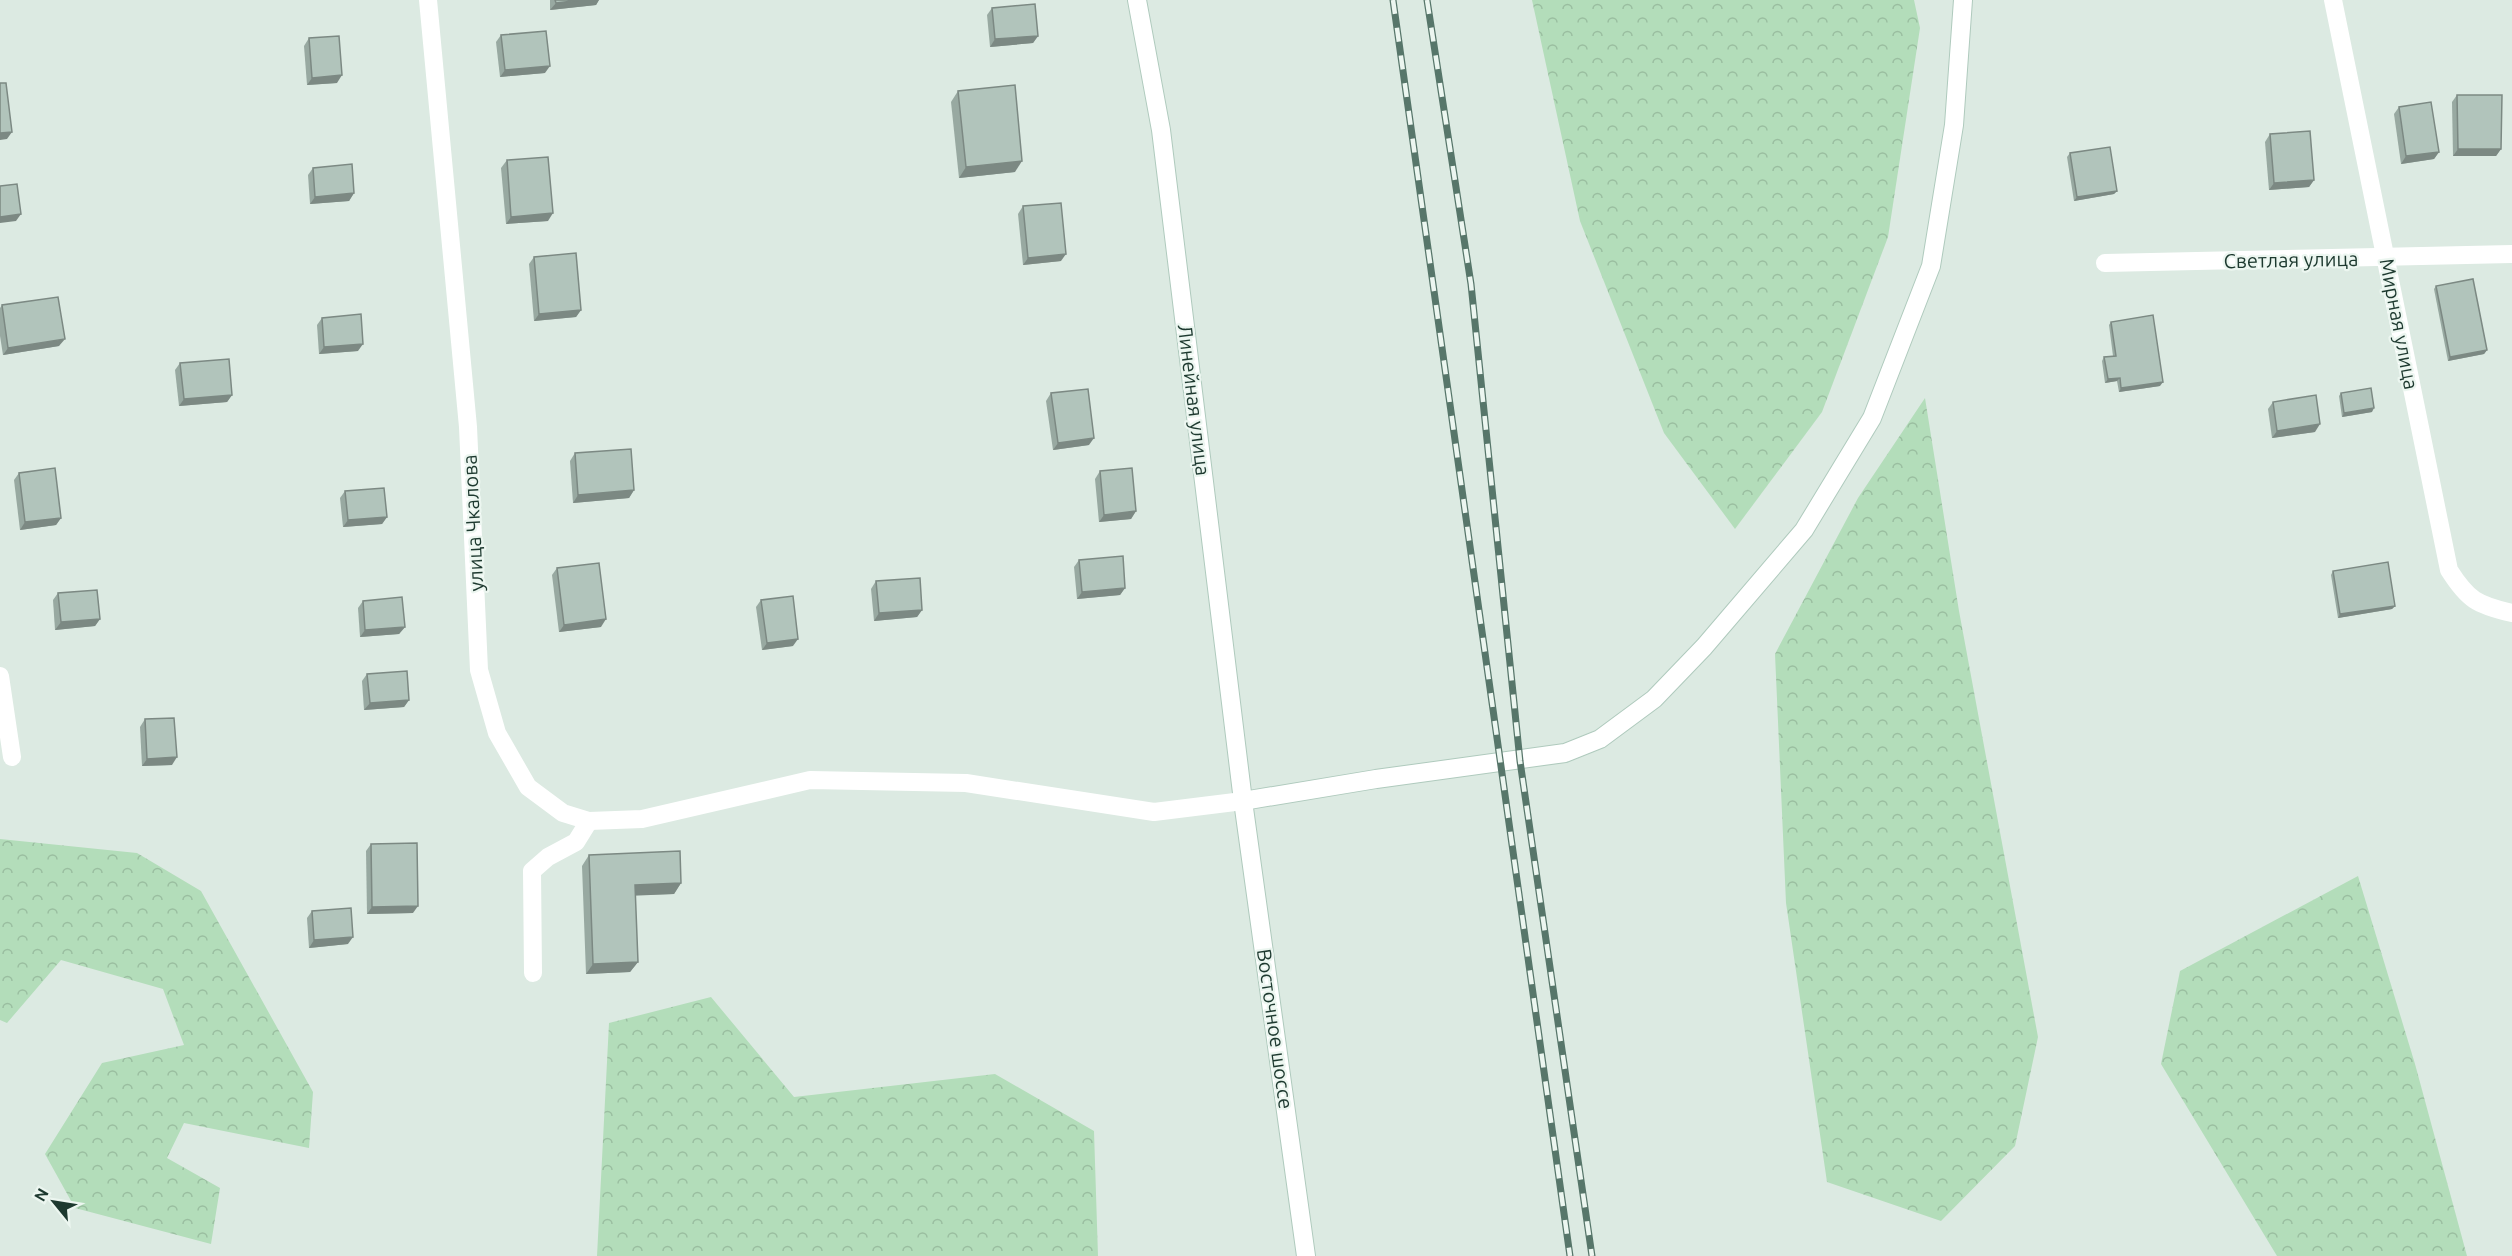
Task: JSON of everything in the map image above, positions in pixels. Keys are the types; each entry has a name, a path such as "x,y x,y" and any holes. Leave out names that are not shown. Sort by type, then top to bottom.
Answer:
{"street":[{"name":"улица Чкалова","path":"428,0 468,427 479,670 497,733 528,787 563,813 590,821 642,819 810,780 966,783 1154,812 1565,753 1600,739 1654,699 1704,647 1804,530 1872,418 1931,266 1954,125 1963,0"},
{"name":"Линейная улица","path":"1137,0 1161,130 1243,801"},
{"name":"Мирная улица","path":"2333,0 2449,570 2464,594 2492,609 2512,613"},
{"name":"Светлая улица","path":"2105,263 2386,259 2512,254"},
{"path":"0,676 12,757"},
{"name":"Восточное шоссе","path":"1243,801 1306,1256"},
{"path":"533,973 532,871 548,857 576,842 590,821"}],"green space":[{"path":"1532,0 1914,0 1920,28 1888,237 1822,412 1735,529 1664,433 1580,221"},
{"path":"1925,398 1959,611 2038,1037 2015,1146 1941,1221 1827,1182 1786,903 1775,654 1858,498"},
{"path":"0,839 137,853 201,891 313,1092 309,1148 184,1123 167,1158 220,1188 211,1244 75,1208 45,1154 102,1063 184,1045 163,989 61,960 7,1023 0,1020"},
{"path":"2358,876 2415,1064 2467,1256 2277,1256 2161,1064 2180,971"},
{"path":"711,997 794,1097 995,1074 1094,1131 1098,1256 597,1256 609,1023"}],"building":[{"path":"555,0 581,0 556,3"},
{"path":"1035,4 1038,36 995,39 992,8"},
{"path":"546,31 550,66 505,70 501,35"},
{"path":"339,36 342,75 312,78 309,38"},
{"path":"0,83 6,83 12,132 0,133"},
{"path":"1015,85 1022,161 966,167 958,91"},
{"path":"2457,95 2502,95 2501,149 2458,149"},
{"path":"2431,102 2439,152 2406,156 2399,107"},
{"path":"2310,131 2314,180 2274,183 2270,134"},
{"path":"2110,147 2117,191 2077,197 2070,153"},
{"path":"548,157 553,213 511,217 507,160"},
{"path":"352,164 354,193 315,197 313,168"},
{"path":"17,184 21,214 0,217 0,186"},
{"path":"1061,203 1066,254 1028,258 1023,206"},
{"path":"576,253 581,310 539,314 534,257"},
{"path":"2473,279 2487,350 2450,357 2436,286"},
{"path":"58,297 65,339 8,348 2,305"},
{"path":"361,314 363,344 324,347 322,318"},
{"path":"2153,315 2163,382 2121,388 2120,378 2108,379 2104,357 2116,356 2111,322"},
{"path":"229,359 232,395 184,399 180,363"},
{"path":"2371,388 2374,408 2344,413 2341,393"},
{"path":"1088,389 1094,438 1058,443 1051,393"},
{"path":"2316,395 2320,424 2277,431 2273,402"},
{"path":"631,449 634,490 578,495 575,453"},
{"path":"55,468 61,518 25,522 19,473"},
{"path":"1132,468 1136,511 1104,515 1100,471"},
{"path":"384,488 387,517 348,520 345,491"},
{"path":"1123,556 1125,588 1082,592 1079,560"},
{"path":"2388,562 2395,606 2340,614 2333,571"},
{"path":"599,563 606,619 564,625 557,568"},
{"path":"920,578 922,610 879,613 876,581"},
{"path":"97,590 100,619 61,622 58,593"},
{"path":"793,596 798,639 767,643 761,600"},
{"path":"402,597 405,627 365,630 363,601"},
{"path":"407,671 409,700 370,703 367,674"},
{"path":"174,718 177,757 147,759 145,719"},
{"path":"417,843 418,906 372,907 371,844"},
{"path":"680,851 681,883 635,885 638,962 593,964 589,855"},
{"path":"351,908 353,937 314,940 312,911"}],"railway":[{"path":"1393,0 1570,1256"},
{"path":"1427,0 1471,284 1520,761 1592,1256"}]}
